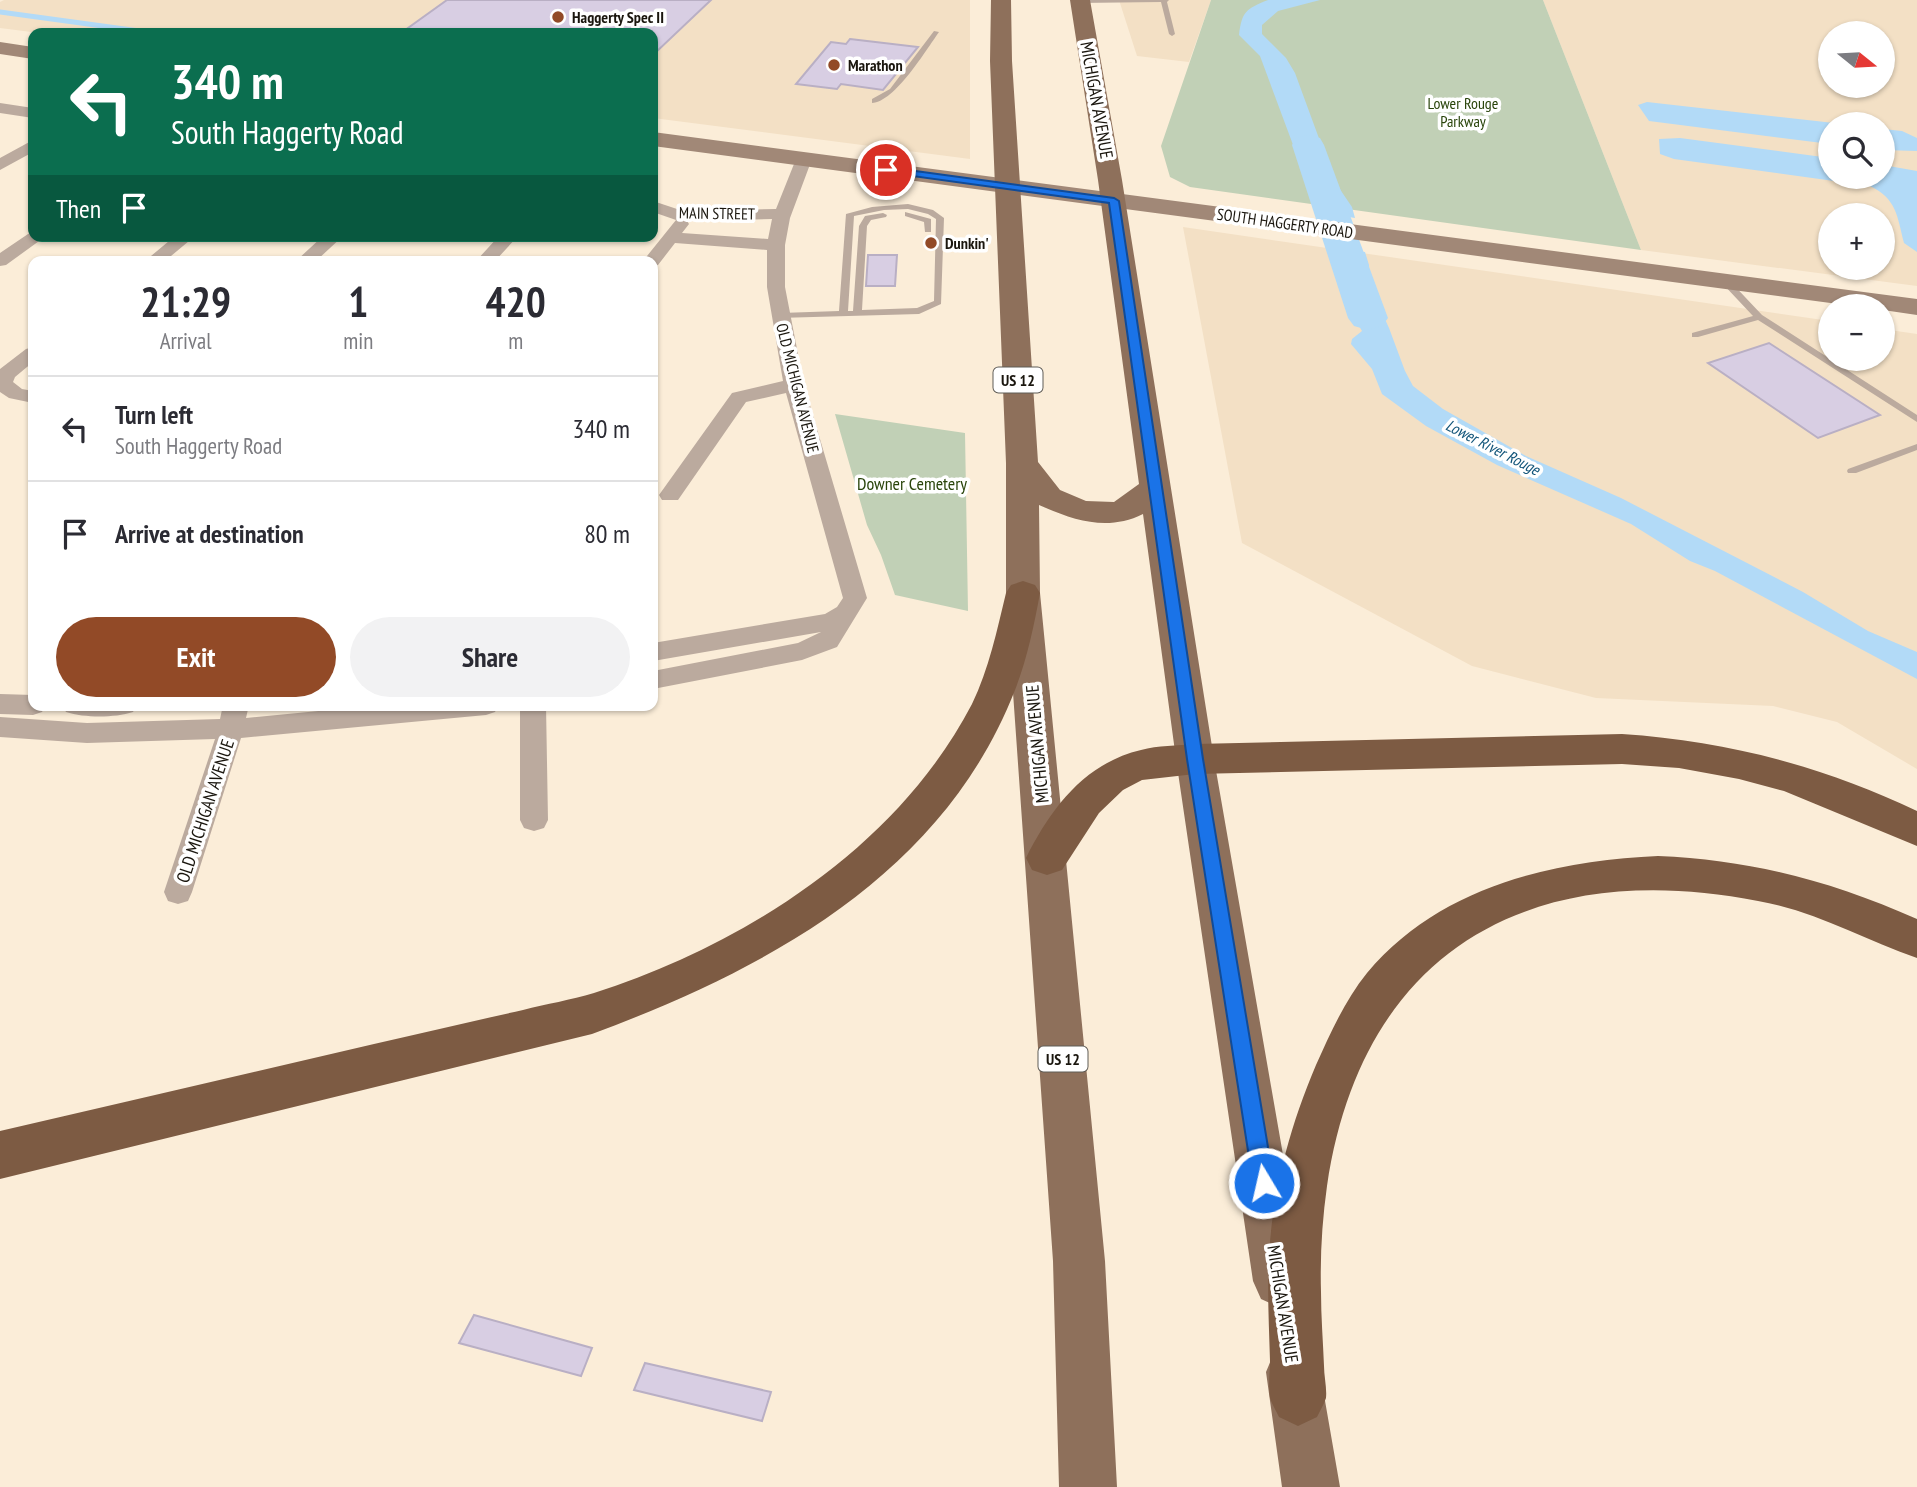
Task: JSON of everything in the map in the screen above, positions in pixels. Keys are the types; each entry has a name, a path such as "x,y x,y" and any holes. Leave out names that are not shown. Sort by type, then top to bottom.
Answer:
{"highway":[{"path":"0,1155 592,1014 658,991 736,955 804,913 854,875 895,839 922,809 957,763 990,705 1011,648 1023,593"},
{"path":"1047,858 1080,808 1104,780 1140,765 1195,759 1622,749 1660,752 1713,758 1796,781 1853,801 1917,830"},
{"path":"1298,1398 1295,1257 1302,1183 1315,1130 1353,1034 1384,986 1423,947 1468,916 1508,897 1563,882 1626,874 1676,874 1755,882 1809,896 1917,939"}],"main road":[{"name":"MICHIGAN AVENUE","path":"1002,0 1001,61 1022,463 1023,593 1079,1261 1088,1487"},
{"name":"MICHIGAN AVENUE","path":"1080,1 1114,201 1195,759 1311,1487"},
{"path":"0,48 28,52"},
{"name":"SOUTH HAGGERTY ROAD","path":"658,140 1917,307"},
{"path":"1022,463 1049,497 1082,511 1118,513 1131,507 1156,486"}],"street":[{"path":"0,108 28,112"},
{"path":"0,166 28,148"},
{"name":"OLD MICHIGAN AVENUE","path":"658,679 802,651 828,641 855,598 794,385 776,286 776,246 782,214 804,159"},
{"name":"MAIN STREET","path":"658,208 681,216 782,214"},
{"path":"656,256 680,226 681,216"},
{"name":"MAIN STREET","path":"671,237 776,246"},
{"path":"0,261 28,242"},
{"path":"160,256 178,242"},
{"path":"312,256 327,242"},
{"path":"490,256 503,242"},
{"path":"28,357 6,374 2,384 16,394 28,396"},
{"path":"670,495 739,397 794,385"},
{"path":"658,651 831,622 846,613"},
{"path":"0,704 28,705"},
{"path":"87,733 102,711"},
{"name":"OLD MICHIGAN AVENUE","path":"0,727 87,733 234,717 370,711"},
{"path":"533,711 534,820"},
{"name":"OLD MICHIGAN AVENUE","path":"178,892 234,717"}],"lane":[{"path":"1080,1 1165,1 1172,34"},
{"path":"875,101 892,90 936,32"},
{"path":"781,316 843,314 919,310 938,302 940,218 932,212 884,207 850,214 843,314"},
{"path":"857,313 863,226 868,218 911,214 928,221 928,230 939,244"},
{"path":"1725,281 1759,317 1917,419"},
{"path":"1695,335 1759,317"},
{"path":"1852,471 1917,447"}],"shaded area":[{"path":"970,0 970,159 658,119 658,28 28,28 28,32 0,28 0,2"},
{"path":"1119,0 1211,0 1189,62 1137,56"},
{"path":"1543,0 1917,0 1917,286 1871,280 1895,280 1895,203 1818,203 1818,273 1641,250"},
{"path":"1183,227 1818,319 1818,371 1895,371 1895,331 1917,334 1917,769 1837,722 1773,706 1596,698 1472,666 1242,543"}],"green space":[{"name":"Lower Rouge Parkway","path":"1211,0 1543,0 1641,250 1190,187 1170,177 1161,146"},
{"name":"Downer Cemetery","path":"835,414 965,433 968,611 895,595 867,525"}],"water":[{"path":"1268,0 1320,0 1278,11 1262,25 1262,34 1286,58 1295,73 1335,182 1352,207 1355,218 1318,212 1260,56 1239,35 1246,12"},
{"path":"1647,102 1818,121 1818,142 1649,121 1638,105"},
{"path":"1895,130 1917,138 1917,151 1895,150"},
{"path":"1680,138 1818,156 1818,179 1674,159 1660,154 1659,139"},
{"path":"1895,167 1917,171 1917,252 1904,243 1895,203 1891,203 1875,189 1895,189"},
{"path":"1328,246 1365,252 1369,265 1369,284 1405,371 1413,386 1443,409 1526,456 1621,498 1803,592 1868,631 1917,652 1917,679 1715,571 1690,561 1631,524 1497,465 1426,426 1382,394 1372,369 1351,344 1352,339 1362,331"}],"building":[{"name":"Haggerty Spec II","path":"447,0 711,0 658,50 658,28 408,28"},
{"path":"850,39 918,47 883,90 841,84 837,89 796,84 831,42 846,44"},
{"path":"868,255 897,255 895,286 866,286"},
{"path":"1769,343 1880,415 1818,438 1708,363"},
{"path":"474,1315 592,1348 581,1376 459,1343"},
{"path":"645,1363 771,1392 762,1421 634,1390"}],"waterway":[{"path":"0,12 117,28"},
{"name":"Lower River Rouge","path":"1308,145 1368,318"}],"place":[{"name":"Haggerty Spec II","path":"558,17"},
{"name":"Marathon","path":"834,65"},
{"name":"Dunkin'","path":"931,243"}],"route":[{"path":"886,170 1114,201 1195,759 1264,1183"}]}
